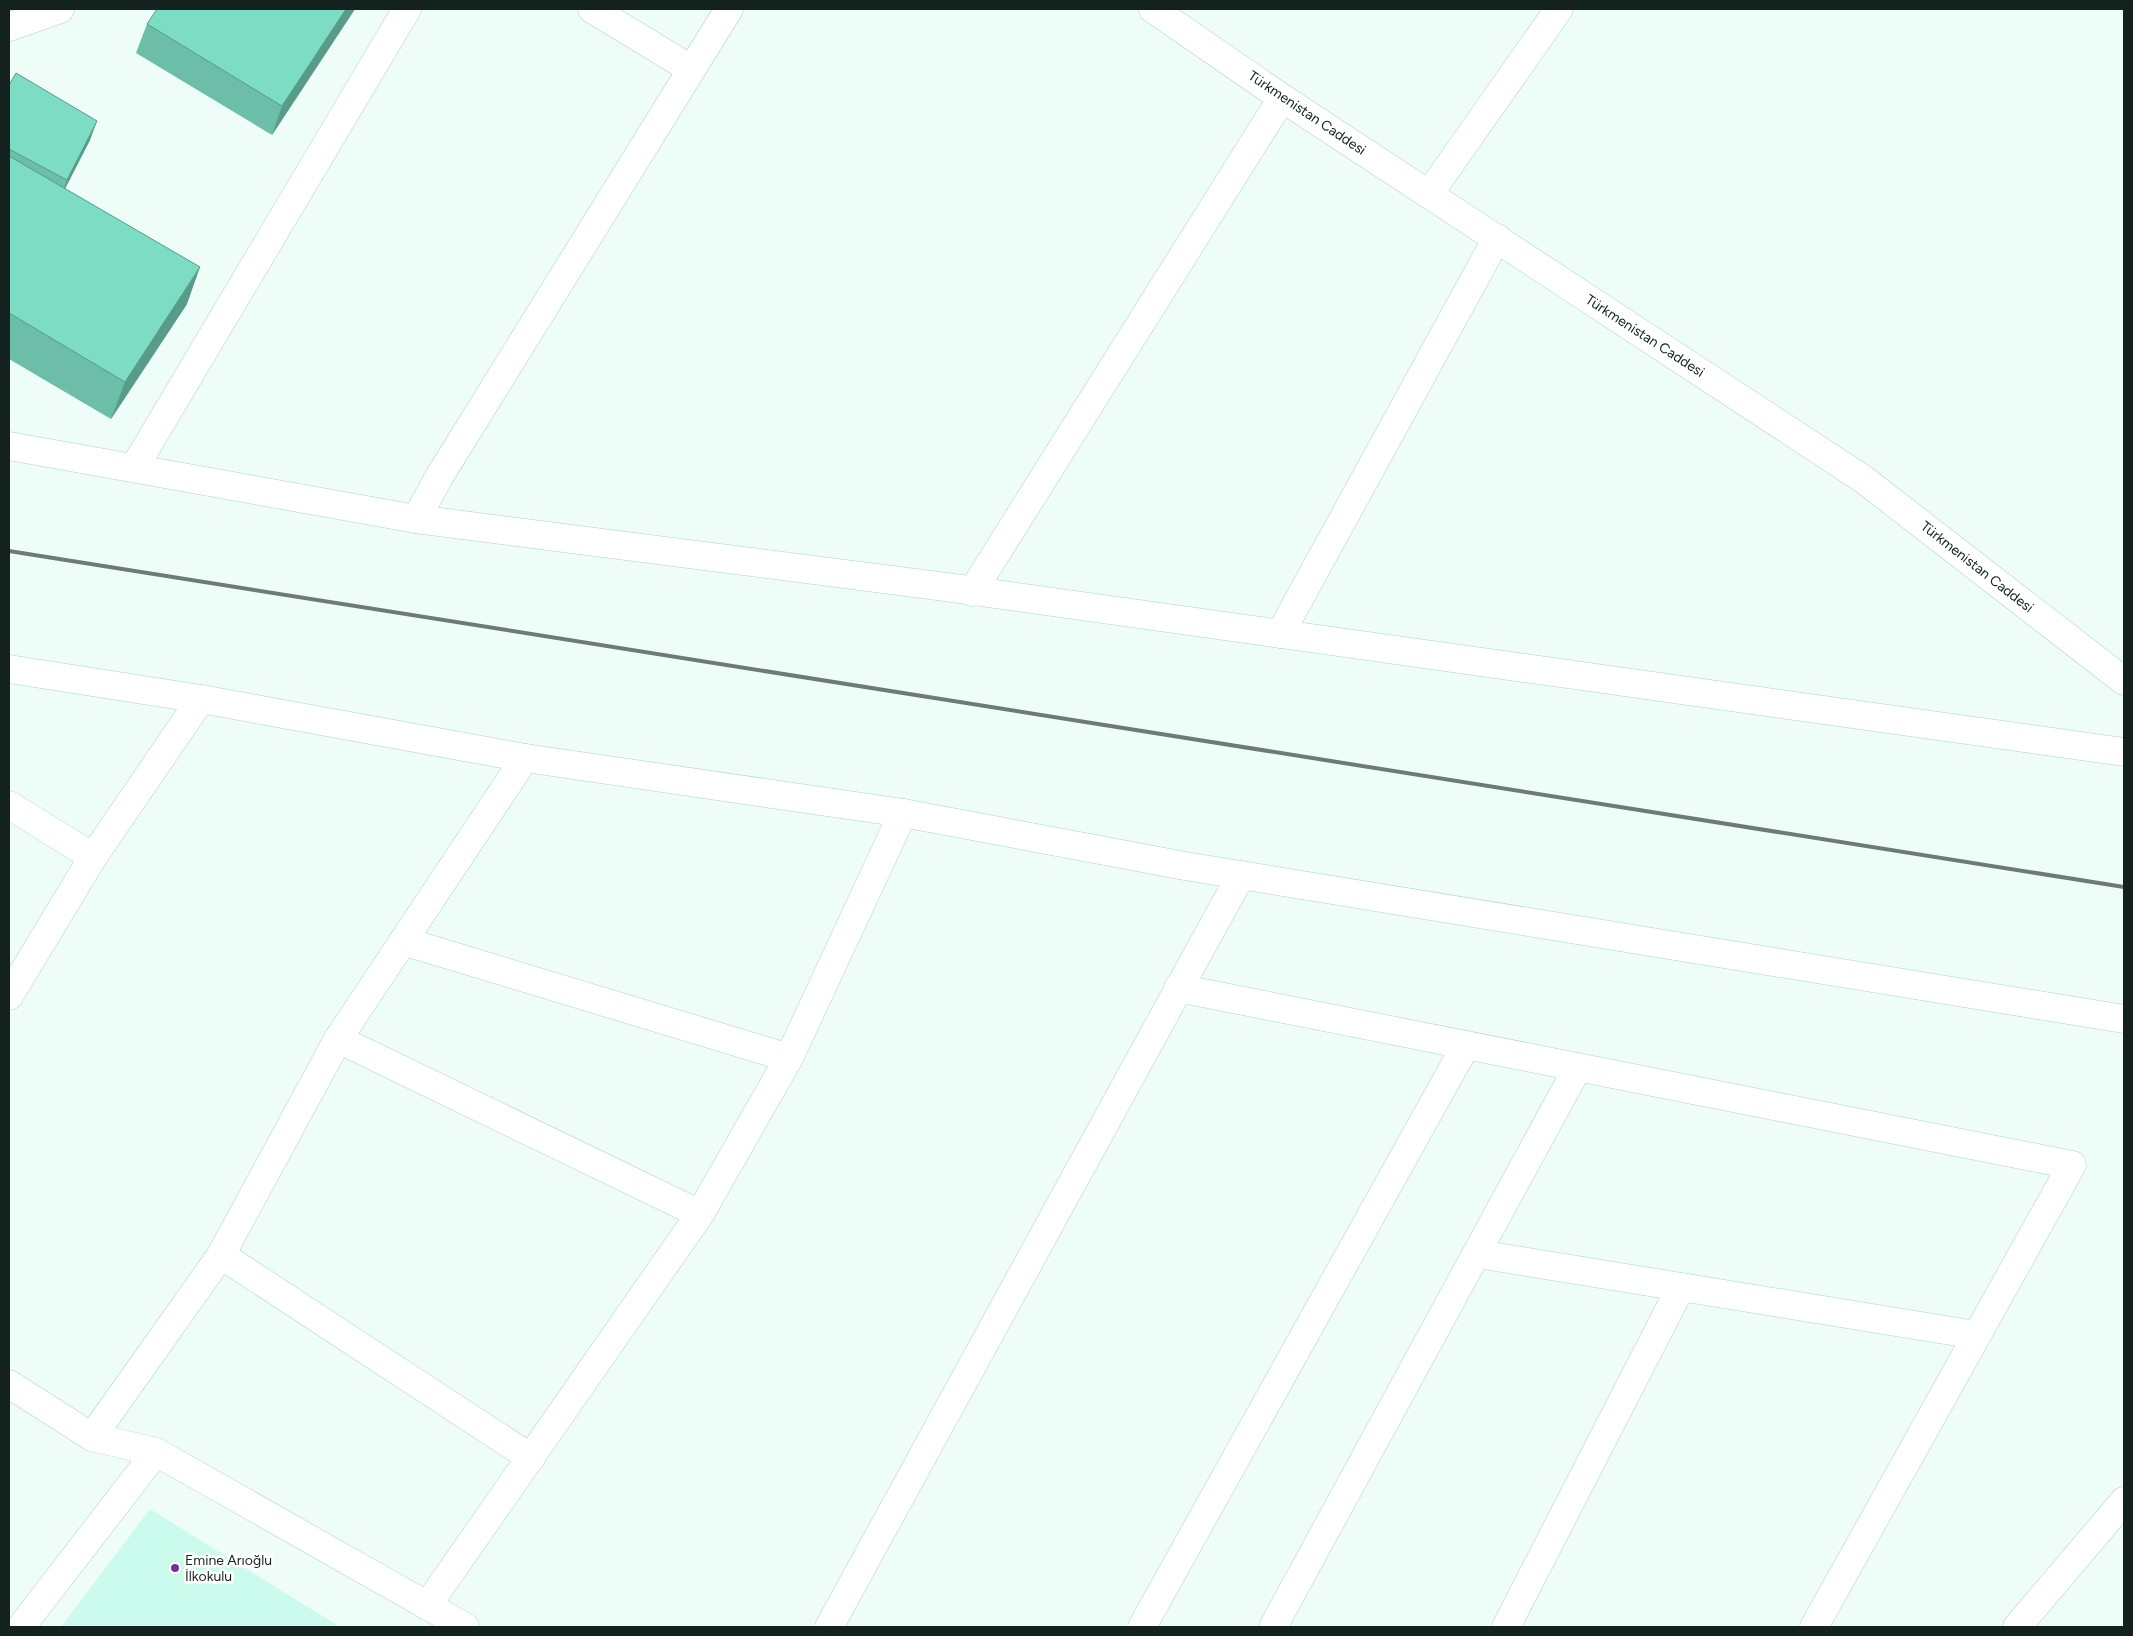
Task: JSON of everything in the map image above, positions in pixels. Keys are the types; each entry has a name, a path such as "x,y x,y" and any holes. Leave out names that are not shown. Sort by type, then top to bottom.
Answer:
{"street":[{"path":"9,27 60,9"},
{"path":"134,468 407,9"},
{"path":"592,9 691,69"},
{"path":"416,519 449,461 729,9"},
{"name":"Türkmenistan Caddesi","path":"1153,9 1282,98 1863,479 2124,681"},
{"path":"1429,194 1559,9"},
{"path":"972,592 1282,98"},
{"path":"1280,634 1497,238"},
{"path":"9,446 416,519 1280,634 2124,752"},
{"path":"9,669 201,700 525,758 903,813 1185,866 2124,1019"},
{"path":"9,996 93,857 201,700"},
{"path":"92,1437 221,1255 338,1039 525,758"},
{"path":"9,805 93,857"},
{"path":"427,1606 700,1214 789,1058 903,813"},
{"path":"829,1627 1241,875"},
{"path":"403,941 789,1058"},
{"path":"1178,988 2072,1165 1814,1627"},
{"path":"338,1039 700,1214"},
{"path":"1142,1627 1466,1045"},
{"path":"1273,1627 1478,1254 1578,1067"},
{"path":"1478,1254 1976,1335"},
{"path":"221,1255 531,1458"},
{"path":"1506,1627 1682,1287"},
{"path":"9,1384 92,1437 156,1452 464,1627"},
{"path":"21,1627 156,1452"},
{"path":"2017,1627 2124,1501"}],"shaded area":[{"name":"Emine Arıoğlu İlkokulu","path":"150,1509 340,1627 61,1627"}],"building":[{"path":"157,9 346,9 282,106 147,24"},
{"path":"16,73 97,121 67,180 9,149 9,85"},
{"path":"9,156 200,267 125,382 9,313"}],"railway":[{"path":"9,551 2124,887"}],"place":[{"name":"Emine Arıoğlu İlkokulu","path":"175,1568"}]}
